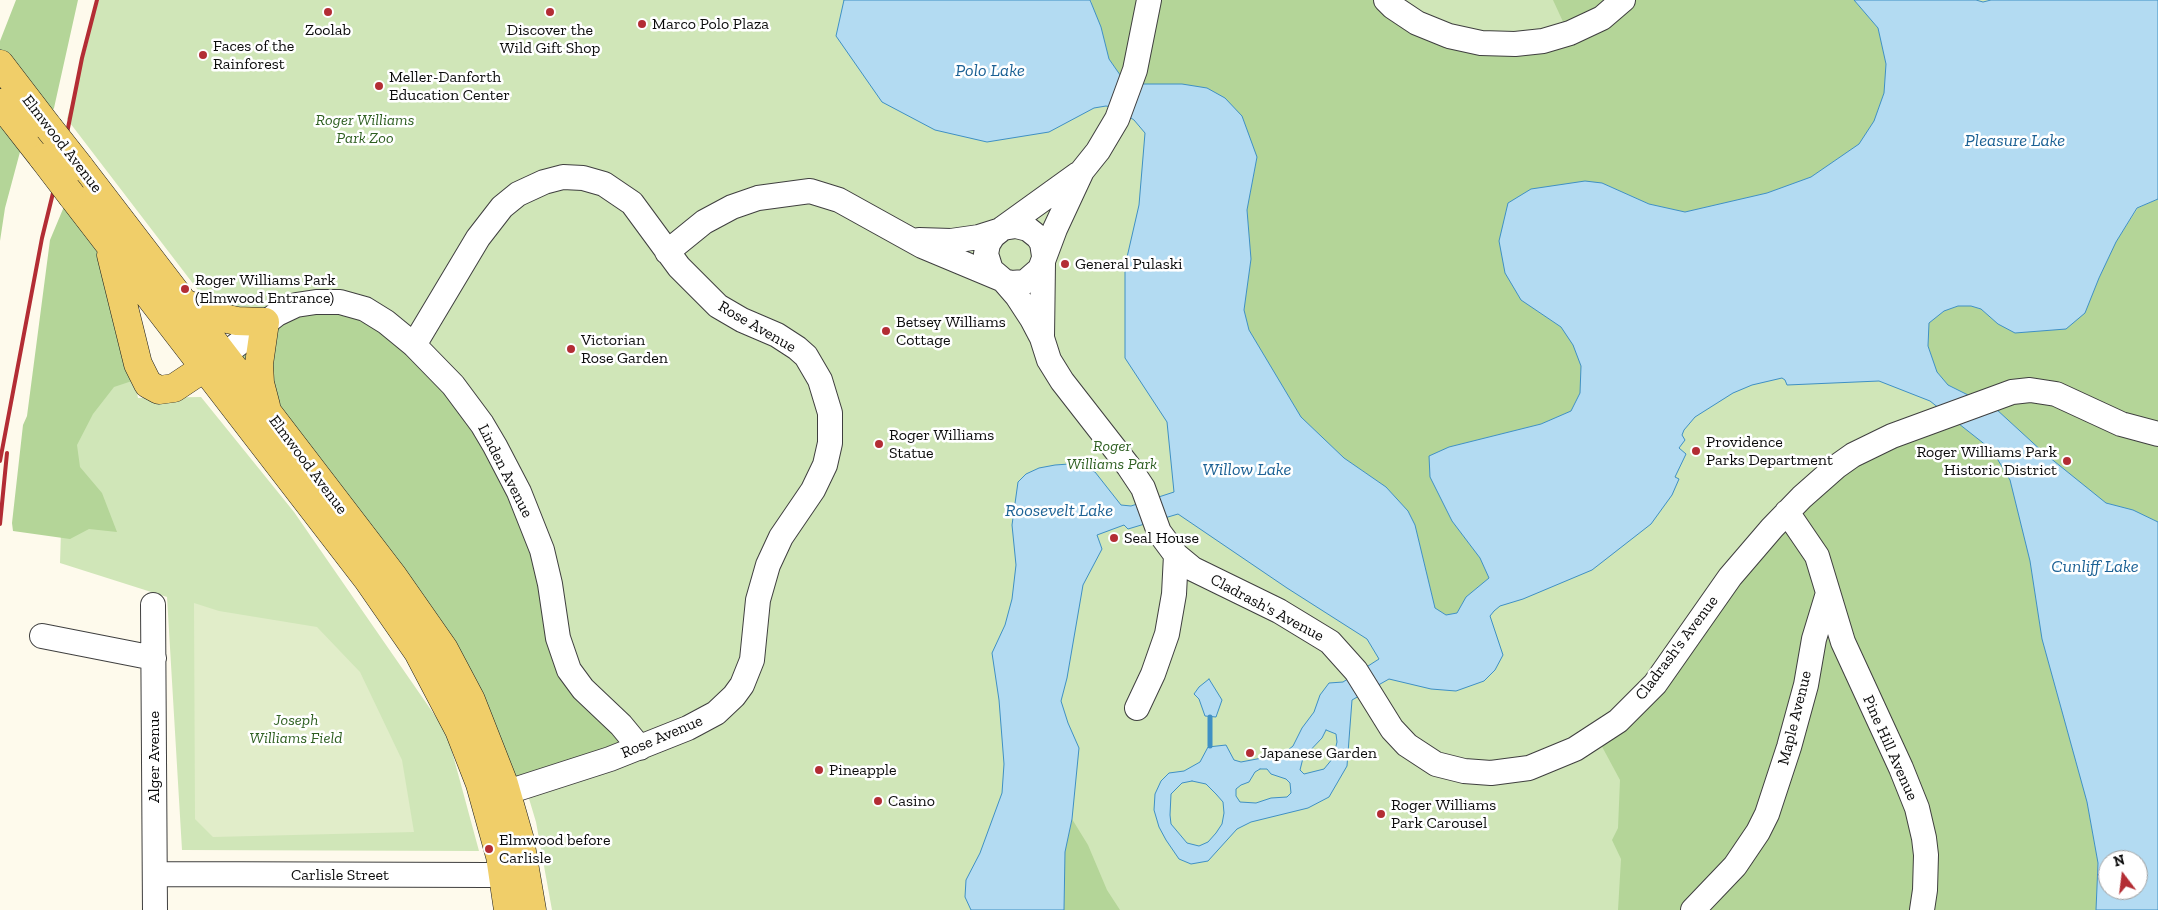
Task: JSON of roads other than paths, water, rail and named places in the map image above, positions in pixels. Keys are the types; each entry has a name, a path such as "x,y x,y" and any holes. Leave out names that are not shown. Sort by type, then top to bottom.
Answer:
{"main road":[{"name":"Elmwood Avenue","path":"0,64 183,302 214,362 418,652 496,796"},
{"name":"Elmwood Avenue","path":"0,103 106,240 214,362 272,417 399,584 444,649 483,727 496,796 515,872 532,910"},
{"path":"106,240 118,275 138,364 148,384 159,390 166,390 182,384 214,362"},
{"path":"183,302 223,318 265,322 260,351 260,374 262,392 272,417"},
{"name":"Elmwood Avenue","path":"508,910 515,872"}],"street":[{"path":"667,252 704,222 732,206 758,198 799,191 820,192 839,200 905,238 945,257 1002,280 1018,283 1025,282 1036,275 1082,172 1098,151 1117,119 1135,70 1149,0"},
{"path":"1386,0 1417,23 1449,36 1481,43 1515,44 1543,41 1570,33 1602,18 1623,0"},
{"path":"1002,280 991,270 986,254 988,244 1001,230 1082,172"},
{"name":"Rose Avenue","path":"414,345 488,222 502,207 514,197 544,182 563,177 583,178 604,184 632,203 667,252 691,280 718,306 742,320 782,337 806,356 820,380 826,395 831,432 828,453 820,477 806,502 781,537 768,565 758,600 752,660 742,685 725,705 708,718 640,748 496,796"},
{"path":"905,238 930,242 951,241 979,237 1016,226 1034,232 1042,243 1043,260"},
{"name":"Cladrash's Avenue","path":"1042,338 1043,260"},
{"name":"Cladrash's Avenue","path":"1002,280 1027,311 1042,338 1055,370 1143,488 1163,540 1176,555 1198,572 1264,603 1320,635 1338,649 1356,671 1387,721 1400,737 1418,753 1436,764 1464,771 1491,773 1529,768 1562,756 1604,731 1642,698 1666,669 1743,560 1787,512 1820,480 1853,456 1892,436 1926,422 2022,390 2042,391 2070,399 2121,424 2158,434"},
{"name":"Linden Avenue","path":"214,362 265,322 287,309 305,303 340,302 352,305 374,314 414,345 453,385 482,424 519,492 542,550 550,584 558,638 569,670 583,689 621,725 640,748"},
{"path":"1787,512 1817,556 1828,591"},
{"path":"1138,708 1154,674 1167,634 1174,594 1176,555"},
{"name":"Maple Avenue","path":"1693,910 1735,866 1758,832 1767,814 1789,747 1806,685 1814,639 1828,591"},
{"name":"Pine Hill Avenue","path":"1828,591 1842,642 1901,768 1917,808 1926,855 1925,890 1922,910"},
{"name":"Alger Avenue","path":"153,604 155,910"},
{"path":"42,636 154,658"},
{"name":"Carlisle Street","path":"155,874 470,875 515,872"}],"water":[{"path":"844,0 1090,0 1101,27 1109,59 1125,82 1134,84 1182,84 1207,88 1225,98 1242,116 1257,157 1247,210 1251,259 1244,310 1249,330 1301,417 1344,458 1386,487 1408,511 1415,525 1435,608 1446,615 1457,613 1466,597 1489,578 1480,558 1452,521 1430,477 1429,456 1449,447 1541,424 1571,411 1580,393 1581,366 1573,345 1561,327 1521,300 1505,273 1499,241 1508,203 1531,189 1585,181 1602,183 1649,204 1685,212 1767,193 1811,177 1859,144 1874,121 1884,93 1886,64 1878,28 1854,0 1976,0 1983,2 1991,0 2158,0 2158,199 2137,208 2116,242 2085,313 2066,329 2015,333 1998,324 1981,309 1971,306 1958,306 1944,311 1929,323 1928,346 1937,372 1948,385 1996,409 2044,453 2106,503 2133,510 2158,522 2158,910 2096,910 2098,863 2087,802 2042,639 2030,561 2010,480 1992,450 1930,401 1879,381 1787,385 1782,378 1752,385 1733,393 1695,417 1682,435 1685,440 1679,448 1686,454 1675,477 1679,479 1672,495 1651,524 1592,570 1523,599 1500,606 1494,611 1490,616 1503,655 1495,670 1484,681 1456,691 1431,689 1389,679 1352,700 1347,766 1329,797 1308,808 1251,822 1237,829 1208,861 1191,864 1179,859 1166,840 1159,827 1154,810 1155,794 1161,781 1169,773 1184,771 1200,762 1208,747 1226,745 1234,760 1241,762 1283,754 1293,746 1302,728 1314,712 1320,695 1329,683 1343,682 1379,659 1367,639 1287,588 1178,514 1128,529 1124,525 1097,535 1102,549 1083,585 1067,678 1061,701 1079,748 1072,819 1065,852 1064,910 971,910 965,897 966,880 980,853 1002,793 1004,764 999,700 992,653 1005,625 1012,599 1016,565 1012,525 1018,482 1026,474 1039,468 1069,464 1095,472 1121,505 1131,506 1174,492 1167,422 1125,358 1125,266 1139,205 1145,133 1134,120 1116,108 1106,106 1094,108 1049,132 987,142 935,130 882,102 836,36","holes":["1326,730 1336,734 1337,742 1333,758 1324,769 1304,774 1300,770 1303,758 1322,738","1260,769 1267,769 1271,774 1286,779 1290,783 1291,793 1287,797 1271,798 1256,803 1240,802 1236,796 1236,789 1249,782 1255,772","1192,781 1206,784 1223,802 1222,824 1208,842 1199,846 1187,843 1171,824 1170,815 1171,794 1182,783"]},
{"path":"1209,679 1222,700 1216,717 1205,716 1199,699 1194,694"}],"waterway":[{"path":"1210,717 1210,746"}],"railway":[{"path":"0,461 42,238 64,148 82,58 97,0"},
{"path":"0,524 7,453"}],"place":[{"name":"Zoolab","path":"328,12"},
{"name":"Discover the Wild Gift Shop","path":"550,12"},
{"name":"Marco Polo Plaza","path":"642,24"},
{"name":"Faces of the Rainforest","path":"203,55"},
{"name":"Meller-Danforth Education Center","path":"379,86"},
{"name":"General Pulaski","path":"1065,264"},
{"name":"Roger Williams Park (Elmwood Entrance)","path":"185,289"},
{"name":"Betsey Williams Cottage","path":"886,331"},
{"name":"Victorian Rose Garden","path":"571,349"},
{"name":"Roger Williams Statue","path":"879,444"},
{"name":"Providence Parks Department","path":"1696,451"},
{"name":"Roger Williams Park Historic District","path":"2067,461"},
{"name":"Seal House","path":"1114,538"},
{"name":"Japanese Garden","path":"1250,753"},
{"name":"Pineapple","path":"819,770"},
{"name":"Casino","path":"878,801"},
{"name":"Roger Williams Park Carousel","path":"1381,814"},
{"name":"Elmwood before Carlisle","path":"489,849"}],"water label":[{"name":"Polo Lake","path":"990,71"},
{"name":"Pleasure Lake","path":"2015,141"},
{"name":"Willow Lake","path":"1247,470"},
{"name":"Roosevelt Lake","path":"1059,511"},
{"name":"Cunliff Lake","path":"2095,567"}],"park label":[{"name":"Roger Williams Park Zoo","path":"365,129"},
{"name":"Roger Williams Park","path":"1112,455"},
{"name":"Joseph Williams Field","path":"296,729"}]}
